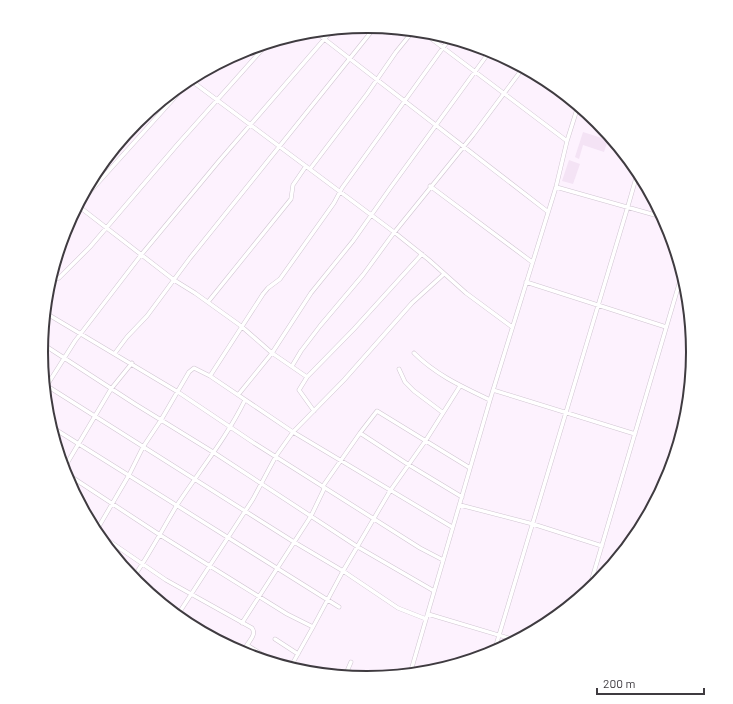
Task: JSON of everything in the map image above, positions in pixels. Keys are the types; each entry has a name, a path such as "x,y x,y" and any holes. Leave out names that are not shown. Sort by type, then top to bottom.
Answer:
{"street":[{"path":"115,353 370,33"},
{"path":"49,381 81,333 141,255 219,161 251,126 327,36"},
{"path":"310,170 409,36"},
{"path":"320,37 464,145 547,211"},
{"path":"432,40 567,141"},
{"path":"210,376 263,294 280,278 334,203 340,191 446,43"},
{"path":"56,279 59,278 90,247 216,100 260,51"},
{"path":"238,395 272,353 311,293 353,242 371,214 486,56"},
{"path":"292,366 301,351 320,326 363,275 394,232 520,72"},
{"path":"196,83 216,100 371,214 422,254 466,293 512,327"},
{"path":"93,187 175,97"},
{"path":"412,667 490,400 547,211 556,186 567,141 576,111"},
{"path":"208,302 291,199 293,185 306,166"},
{"path":"497,643 635,180"},
{"path":"430,186 532,262"},
{"path":"556,186 655,215"},
{"path":"81,209 174,280 241,326 272,353 307,377"},
{"path":"314,411 299,390 307,377 354,329 422,254"},
{"path":"181,611 245,511 276,456 293,432 384,336 412,303 444,274"},
{"path":"526,282 599,304 666,328"},
{"path":"592,577 678,286"},
{"path":"50,315 132,363 420,548 443,560"},
{"path":"48,349 212,452 358,547 434,591"},
{"path":"414,353 424,363 460,386 490,400"},
{"path":"68,464 111,389 132,363"},
{"path":"99,525 129,476 143,447 192,368 194,368 210,376 293,432 452,528"},
{"path":"399,369 405,382 414,391 442,412"},
{"path":"293,662 343,571 375,519 390,491 426,440 442,412 460,386"},
{"path":"49,389 294,542 343,571 398,608 426,619"},
{"path":"493,390 635,434"},
{"path":"136,573 245,400"},
{"path":"242,624 311,516 324,489 323,486 377,411 470,468"},
{"path":"57,431 339,607"},
{"path":"360,433 462,497"},
{"path":"74,478 112,505 160,535 287,614 313,627"},
{"path":"460,505 533,524 602,546"},
{"path":"109,541 166,580 242,624 252,628 254,631 253,636 247,645 258,652"},
{"path":"428,614 508,638"},
{"path":"275,639 298,654"},
{"path":"348,670 351,662"}],"shaded area":[{"path":"583,132 603,138 607,143 604,152 583,145 579,159 575,157"},
{"path":"569,160 580,164 573,184 562,181"}]}
